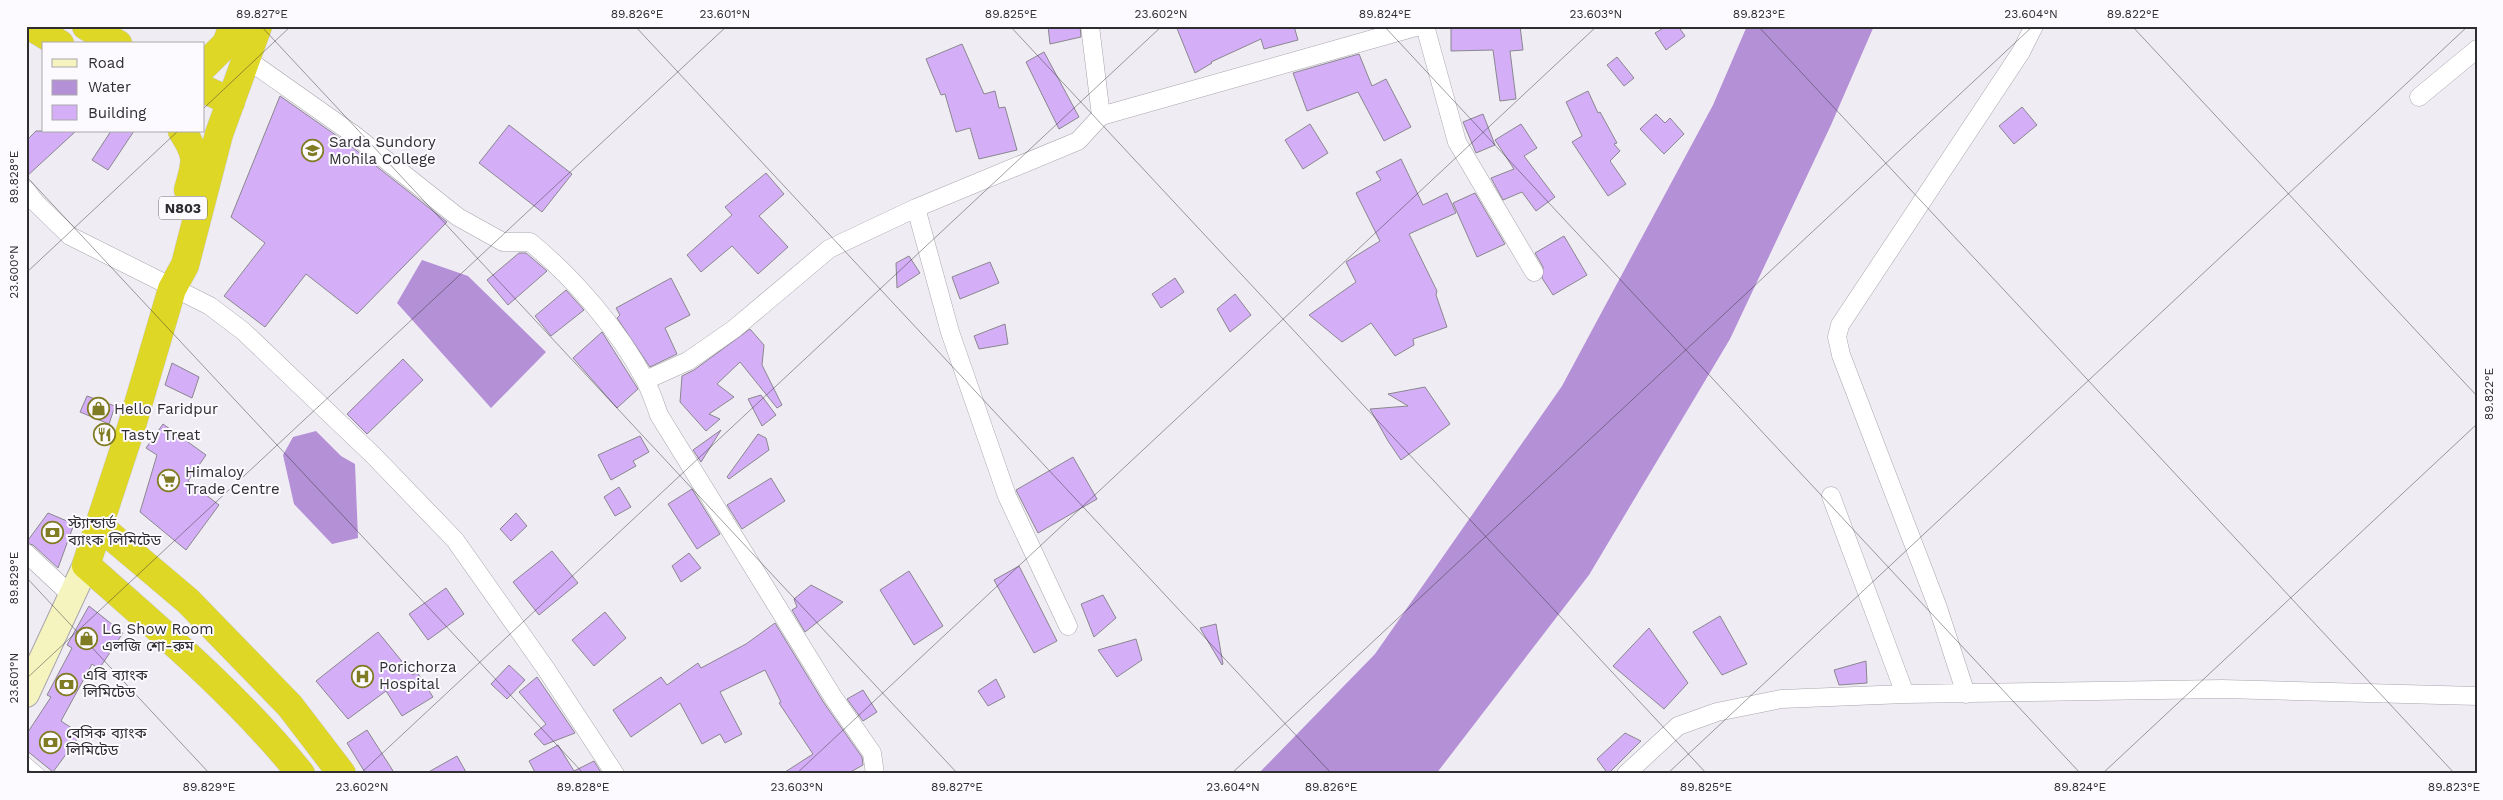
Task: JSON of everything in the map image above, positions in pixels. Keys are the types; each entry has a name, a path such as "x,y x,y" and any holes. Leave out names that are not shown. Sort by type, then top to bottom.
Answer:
{"highway":[{"path":"30,26 57,42"},
{"path":"86,26 114,42"},
{"path":"205,65 226,44 233,26"},
{"name":"N803","path":"86,565 132,425 172,289 186,265 211,133 231,102 248,60 258,26"},
{"path":"205,89 231,102"},
{"name":"N803","path":"172,289 168,263 196,161 190,144 183,132"},
{"path":"98,525 195,608 290,706 342,774"},
{"path":"86,565 158,628 266,731 301,774"}],"main road":[{"path":"26,694 86,565"}],"street":[{"path":"1090,26 1101,116"},
{"path":"646,380 688,361 734,329 828,249 916,208 1078,141 1101,116 1419,26"},
{"path":"1425,26 1457,142 1534,272"},
{"path":"1966,694 1938,608 1841,355 1837,337 1840,325 2021,52 2034,26"},
{"path":"2419,97 2477,49"},
{"path":"248,60 353,134 458,218 503,242 530,242 574,283 618,338 646,380 660,415 833,697 872,753 875,774"},
{"path":"26,190 36,203 70,236 172,289 210,306 243,331 373,455 455,540 546,669 615,774"},
{"path":"916,208 950,332 1007,496 1068,626"},
{"path":"1831,496 1906,694"},
{"path":"26,553 71,595"},
{"path":"1626,774 1678,726 1717,712 1780,699 1906,694 2222,689 2477,696"}],"lane":[{"path":"26,761 41,774"}],"water":[{"path":"1747,26 1874,26 1831,125 1730,339 1589,575 1436,774 1258,774 1375,654 1562,386 1713,105"},
{"path":"422,260 468,276 546,352 491,408 397,303"},
{"path":"316,431 341,456 355,464 358,538 332,544 294,504 283,455 293,437"}],"building":[{"path":"1048,26 1080,26 1081,37 1050,44"},
{"path":"1176,26 1294,26 1298,40 1264,49 1261,39 1211,62 1195,73"},
{"path":"1451,26 1520,26 1523,50 1510,51 1516,99 1500,101 1493,50 1451,51"},
{"path":"1667,26 1678,26 1685,36 1666,50 1655,33"},
{"path":"962,44 984,94 995,91 999,108 1005,107 1017,150 979,159 970,128 956,132 945,94 941,95 926,59"},
{"path":"1044,52 1079,117 1059,129 1026,62"},
{"path":"1359,54 1372,86 1386,79 1411,127 1384,141 1358,92 1307,111 1293,73"},
{"path":"1617,57 1634,78 1624,86 1607,65"},
{"path":"1588,91 1598,113 1600,112 1617,143 1614,144 1620,151 1610,161 1626,184 1608,196 1572,142 1582,136 1566,102"},
{"name":"Sarda Sundory Mohila College","path":"280,96 347,143 447,222 357,314 306,274 265,327 224,296 265,243 231,217"},
{"path":"2022,107 2037,125 2014,144 1999,126"},
{"path":"1483,114 1495,145 1476,153 1463,122"},
{"path":"1656,114 1665,123 1670,118 1684,134 1664,154 1640,129"},
{"path":"1310,124 1328,153 1303,169 1285,140"},
{"path":"1521,124 1537,148 1524,156 1555,197 1536,211 1522,192 1503,200 1491,178 1514,169 1495,140"},
{"path":"509,125 572,174 542,212 479,163"},
{"path":"36,131 75,132 26,177 26,141"},
{"path":"110,132 133,132 108,170 92,160"},
{"path":"1401,159 1423,205 1447,193 1456,213 1409,234 1437,291 1436,295 1447,327 1413,339 1414,345 1395,356 1371,323 1342,342 1309,315 1356,282 1346,262 1380,241 1356,193 1381,180 1376,172"},
{"path":"766,173 784,194 759,216 788,247 758,274 732,246 701,272 687,255 732,215 725,207"},
{"path":"1475,193 1505,244 1477,257 1453,203"},
{"path":"1564,236 1587,275 1553,295 1542,278 1543,267 1535,253"},
{"path":"519,253 526,253 547,271 508,305 487,280"},
{"path":"909,256 920,273 897,288 896,263"},
{"path":"990,262 999,283 960,299 952,277"},
{"path":"671,278 690,315 665,328 677,354 650,367 617,318 620,315 616,308"},
{"path":"1175,278 1184,292 1161,308 1152,294"},
{"path":"566,290 584,310 551,336 535,316"},
{"path":"1235,294 1251,315 1230,332 1217,309"},
{"path":"1005,324 1008,344 979,349 974,336"},
{"path":"750,329 764,345 762,365 782,405 777,408 740,362 717,384 734,397 709,414 720,419 706,431 680,402 682,376 694,370"},
{"path":"602,332 638,389 617,408 573,358"},
{"path":"403,359 423,380 367,434 347,414"},
{"path":"172,363 199,377 192,398 165,385"},
{"path":"1425,387 1450,424 1401,460 1370,409 1408,406 1388,394"},
{"path":"761,395 776,415 762,426 748,399"},
{"name":"Hello Faridpur","path":"87,396 115,406 109,424 80,412"},
{"name":"Himaloy Trade Centre","path":"163,424 206,455 188,481 219,505 186,550 140,512 157,455 146,448"},
{"path":"721,430 701,462 693,450"},
{"path":"758,434 766,438 769,450 729,479 727,477"},
{"path":"640,436 649,452 633,461 636,466 611,480 598,455"},
{"path":"1073,457 1097,499 1038,533 1016,490"},
{"path":"771,478 785,501 742,529 727,505"},
{"path":"619,487 631,507 615,516 604,497"},
{"path":"692,489 720,534 697,549 668,504"},
{"name":"স্ট্যান্ডার্ড ব্যাংক লিমিটেড","path":"48,513 74,524 58,568 33,545 26,543"},
{"path":"516,513 527,526 511,541 500,529"},
{"path":"552,551 578,583 539,615 513,582"},
{"path":"689,553 701,568 681,582 672,566"},
{"path":"1019,566 1057,641 1034,653 994,580"},
{"path":"909,571 943,626 914,645 880,590"},
{"path":"811,585 843,602 805,632 792,610 797,607 794,599"},
{"path":"446,588 464,614 428,640 409,614"},
{"path":"1103,595 1116,618 1094,637 1081,604"},
{"path":"89,606 123,633 99,669 92,664 61,721 81,734 53,772 26,750 26,735 51,697 47,695 72,648 67,645"},
{"path":"605,612 626,638 594,666 572,640"},
{"path":"1720,616 1747,664 1722,675 1693,632"},
{"path":"775,623 824,703 862,757 863,765 847,774 782,774 813,754 779,703 781,702 765,670 720,692 742,734 725,743 720,734 702,744 680,703 631,737 613,710 661,677 667,685 698,663 701,668 746,644"},
{"path":"1216,624 1223,664 1222,665 1200,628"},
{"path":"1649,628 1688,683 1664,709 1613,666"},
{"name":"Porichorza Hospital","path":"378,632 413,675 417,672 433,697 402,716 386,691 348,719 316,681"},
{"path":"1136,639 1142,660 1117,677 1098,650"},
{"path":"1866,661 1867,683 1839,685 1834,670"},
{"path":"509,665 525,680 507,699 491,684"},
{"path":"537,677 575,733 544,745 534,734 546,724 519,692"},
{"path":"996,679 1005,697 988,706 978,691"},
{"path":"863,690 877,712 863,721 847,699"},
{"path":"367,730 395,774 366,774 347,743"},
{"path":"1625,733 1641,741 1608,774 1597,759"},
{"path":"558,745 574,771 594,761 602,774 536,774 529,761"},
{"path":"457,756 467,774 425,774"}],"place":[{"name":"Sarda Sundory Mohila College","path":"313,151"},
{"name":"Hello Faridpur","path":"98,409"},
{"name":"Tasty Treat","path":"105,435"},
{"name":"Himaloy Trade Centre","path":"169,481"},
{"name":"স্ট্যান্ডার্ড ব্যাংক লিমিটেড","path":"52,532"},
{"name":"LG Show Room এলজি শো-রুম","path":"86,638"},
{"name":"Porichorza Hospital","path":"363,676"},
{"name":"এবি ব্যাংক লিমিটেড","path":"67,684"},
{"name":"বেসিক ব্যাংক লিমিটেড","path":"50,742"}]}
